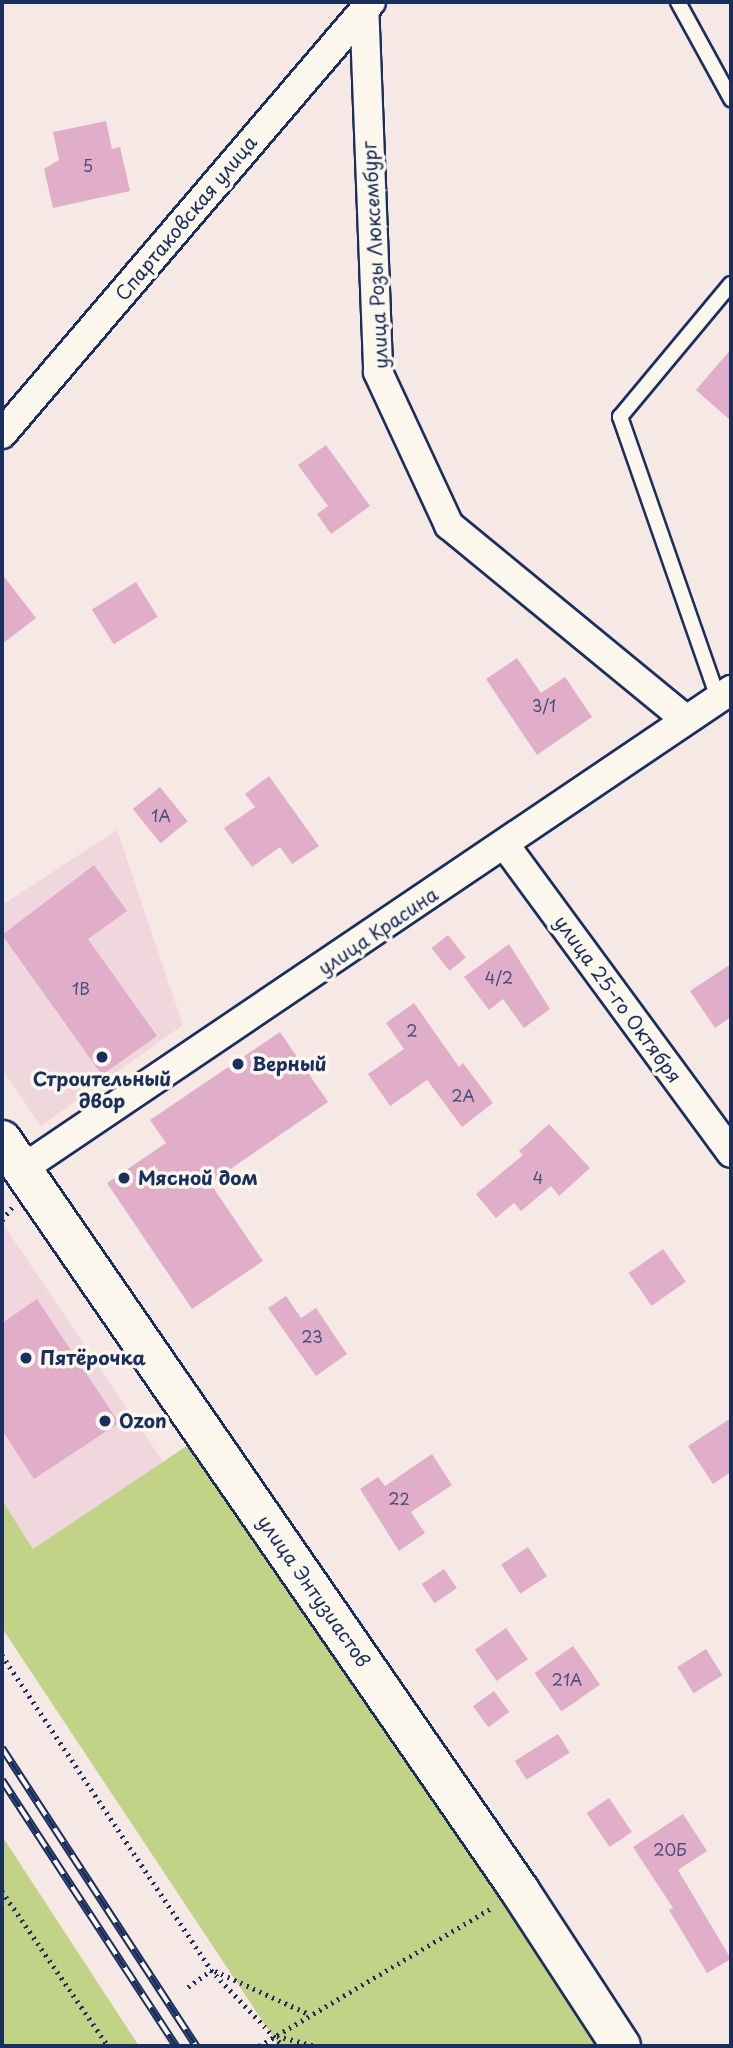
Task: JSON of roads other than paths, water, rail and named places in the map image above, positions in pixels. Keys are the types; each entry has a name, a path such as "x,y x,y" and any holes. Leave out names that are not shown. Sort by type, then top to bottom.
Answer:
{"street":[{"name":"Спартаковская улица","path":"2,434 366,4"},
{"name":"улица Розы Люксембург","path":"366,4 378,372 449,525 684,718"},
{"name":"улица Красина","path":"12,1155 505,845 684,718 725,694"},
{"name":"улица 25-го Октября","path":"505,845 731,1153"},
{"name":"улица Энтузиастов","path":"12,1155 520,1891 621,2046"}],"lane":[{"path":"678,2 731,99"},
{"path":"725,694 620,417 731,284"}],"railway":[{"path":"2,1748 196,2046"},
{"path":"2,1780 176,2046"}],"place":[{"name":"Строительный двор","path":"102,1057"},
{"name":"Верный","path":"238,1064"},
{"name":"Мясной дом","path":"124,1178"},
{"name":"Пятёрочка","path":"26,1358"},
{"name":"Ozon","path":"105,1421"}]}
